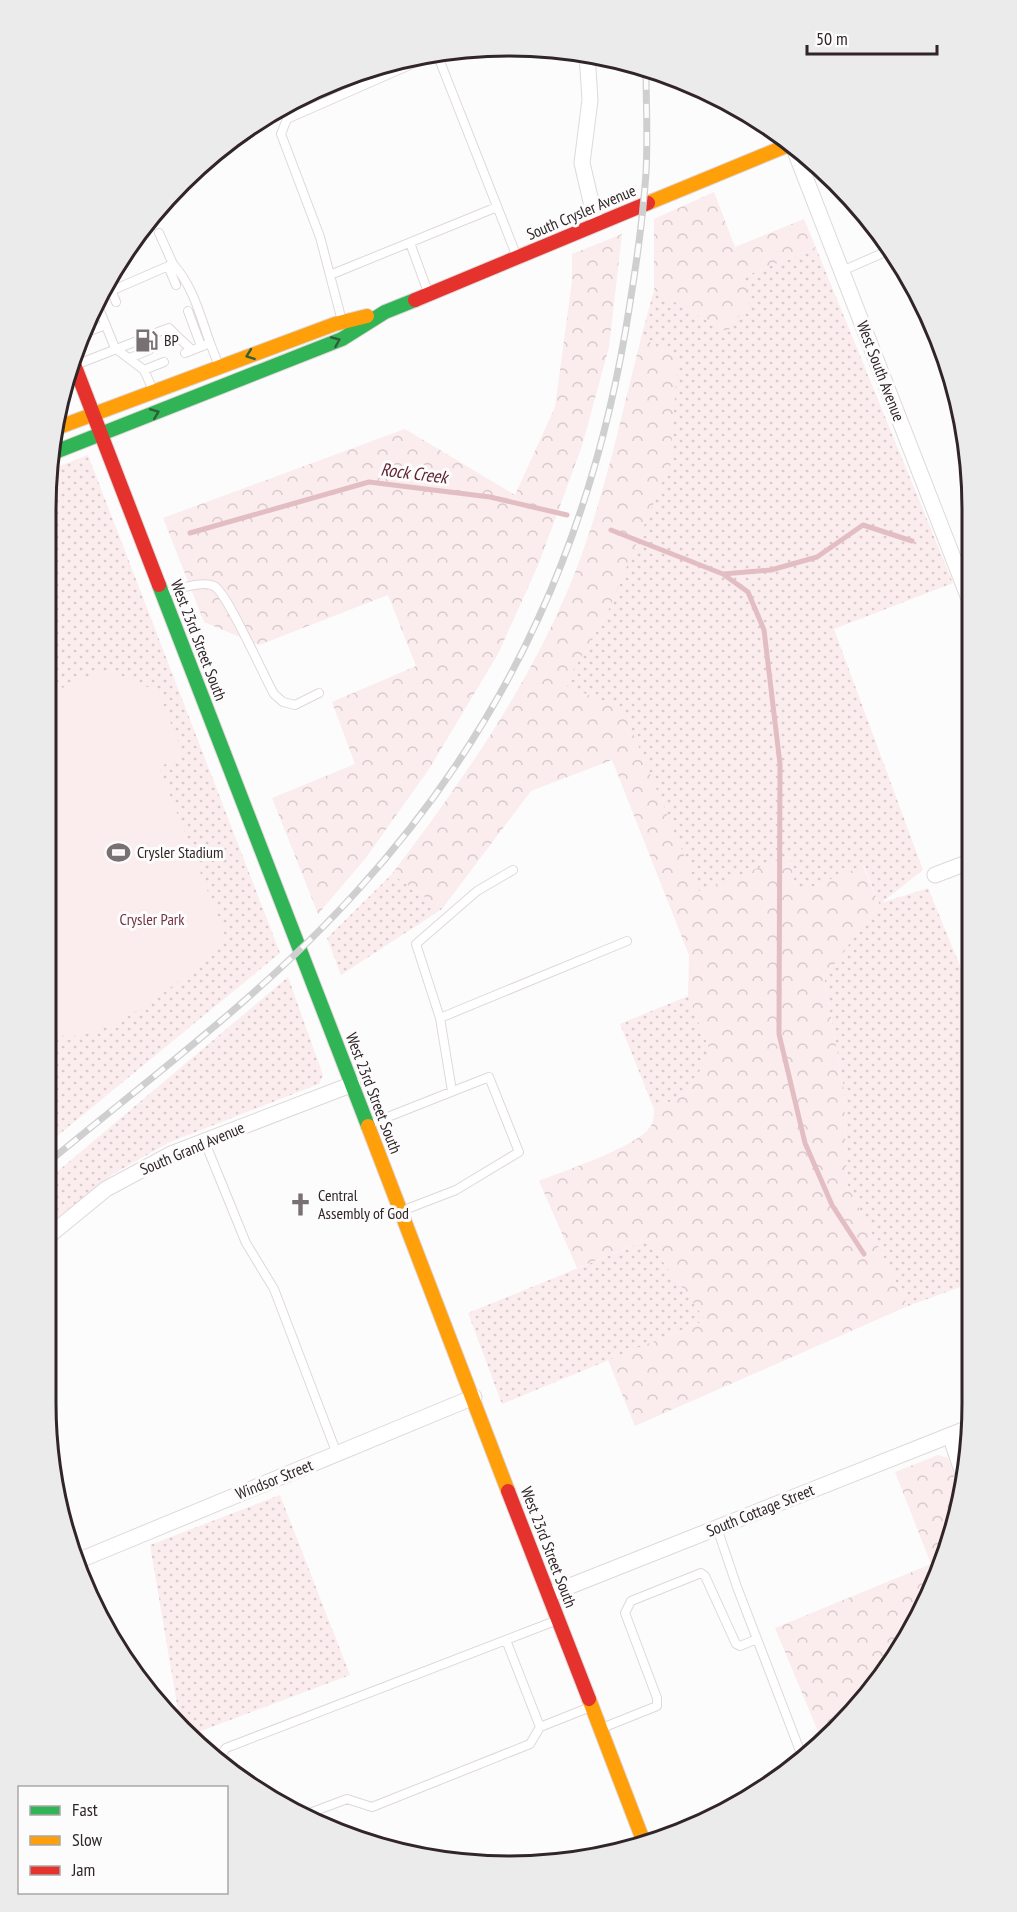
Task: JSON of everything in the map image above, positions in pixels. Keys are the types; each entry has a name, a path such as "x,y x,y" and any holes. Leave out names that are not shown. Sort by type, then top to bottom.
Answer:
{"main road":[{"name":"South Crysler Avenue","path":"59,450 342,339 385,312 429,293 783,148"},
{"name":"South Crysler Avenue","path":"63,425 342,322 385,312"},
{"name":"West 23rd Street South","path":"77,373 402,1210 641,1836"}],"street":[{"path":"588,62 590,100 582,163 596,223"},
{"name":"West South Avenue","path":"798,161 962,581"},
{"path":"935,875 962,865"},
{"name":"South Grand Avenue","path":"56,1230 106,1189 171,1154 353,1084"},
{"name":"Windsor Street","path":"83,1559 474,1397"},
{"name":"South Cottage Street","path":"550,1594 961,1430"},
{"path":"950,1435 958,1460"}],"lane":[{"path":"440,61 517,256"},
{"path":"342,322 320,237 281,134 286,119 402,68"},
{"path":"330,275 497,207"},
{"path":"159,233 176,285"},
{"path":"410,243 429,293"},
{"path":"842,271 882,253"},
{"path":"112,290 170,265"},
{"path":"170,265 184,276 219,366"},
{"path":"111,291 116,302"},
{"path":"101,311 115,348 144,370 153,390"},
{"path":"188,311 201,346"},
{"path":"92,330 106,325"},
{"path":"158,332 169,328 188,352 210,343"},
{"path":"170,341 179,338"},
{"path":"81,360 133,339"},
{"path":"130,358 149,350"},
{"path":"144,370 164,362"},
{"path":"163,594 205,584 215,586 226,600 274,694 283,702 295,705 319,693"},
{"path":"452,1091 440,1018 416,944 477,891 513,870"},
{"path":"440,1018 627,941"},
{"path":"369,1125 489,1077 519,1152 456,1190 402,1210"},
{"path":"204,1140 246,1244 274,1288 337,1454"},
{"path":"717,1528 800,1750"},
{"path":"601,1729 657,1706 657,1698 625,1613 631,1601 701,1573 705,1576 736,1644 740,1646 757,1639"},
{"path":"222,1754 225,1748 560,1620"},
{"path":"506,1640 540,1727"},
{"path":"314,1813 347,1799 372,1807 530,1744 540,1727 592,1707"}],"green space":[{"path":"714,192 735,247 804,219 816,248 742,277 751,300 727,332 654,290 654,219"},
{"path":"622,234 609,347 582,446 539,563 498,654 429,769 365,859 318,914 272,798 355,764 332,702 416,666 388,595 259,645 204,622 163,518 405,429 515,495 555,407 572,281 572,254"},
{"path":"816,248 953,583 834,629 923,870 881,903 928,888 962,971 962,1286 908,1306 847,1184 844,1091 824,977 879,904 864,866 797,893 789,856 699,892 623,710 563,685 606,616 678,356 641,338 654,290 727,332 742,277"},
{"path":"641,338 678,356 670,464 606,616 564,685 623,709 699,891 789,856 797,893 863,866 879,904 824,978 844,1091 847,1184 908,1306 635,1426 608,1360 706,1320 647,1240 577,1268 539,1181 634,1141 653,1122 654,1109 685,1095 711,1053 688,996 689,955 612,760 531,791 442,909 392,874 444,803 493,730 537,655 556,616 574,575 594,517"},
{"name":"Crysler Park","path":"88,455 280,953 56,1137 56,479 57,467"},
{"name":"Crysler Stadium","path":"103,670 158,691 184,756 159,767 226,938 196,967 141,1009 101,1029 71,1036 56,1035 56,691"},
{"path":"392,874 442,909 341,975 327,938"},
{"path":"288,977 323,1075 319,1084 170,1142 113,1174 56,1218 56,1173"},
{"path":"688,996 711,1053 685,1095 654,1109 620,1024"},
{"path":"647,1240 706,1320 502,1404 468,1313"},
{"path":"938,1455 948,1458 955,1479 946,1521 927,1577 901,1630 868,1679 819,1733 775,1628 931,1564 895,1472"},
{"path":"280,1495 350,1675 197,1732 179,1714 150,1545"}],"waterway":[{"name":"Rock Creek","path":"190,533 369,482 490,497 567,515"},
{"path":"723,574 771,570 817,557 863,525 912,541"},
{"path":"611,530 723,574 748,592 764,630 780,764 779,1034 805,1143 832,1205 864,1254"}],"railway":[{"path":"56,1156 206,1034 321,929 357,891 412,826 460,759 502,690 538,618 569,543 595,466 615,386 640,238 647,147 646,77"}],"traffic: fast":[{"path":"59,451 342,339 385,312 415,300"},
{"path":"159,585 368,1126"}],"traffic: slow":[{"path":"648,203 782,148"},
{"path":"63,426 335,324 367,316"},
{"path":"368,1126 508,1491"},
{"path":"589,1699 641,1836"}],"traffic: jam":[{"path":"415,300 648,203"},
{"path":"77,372 159,585"},
{"path":"508,1491 589,1699"}],"place":[{"name":"BP","path":"146,340"},
{"name":"Crysler Stadium","path":"119,852"},
{"name":"Central Assembly of God","path":"300,1204"}]}
